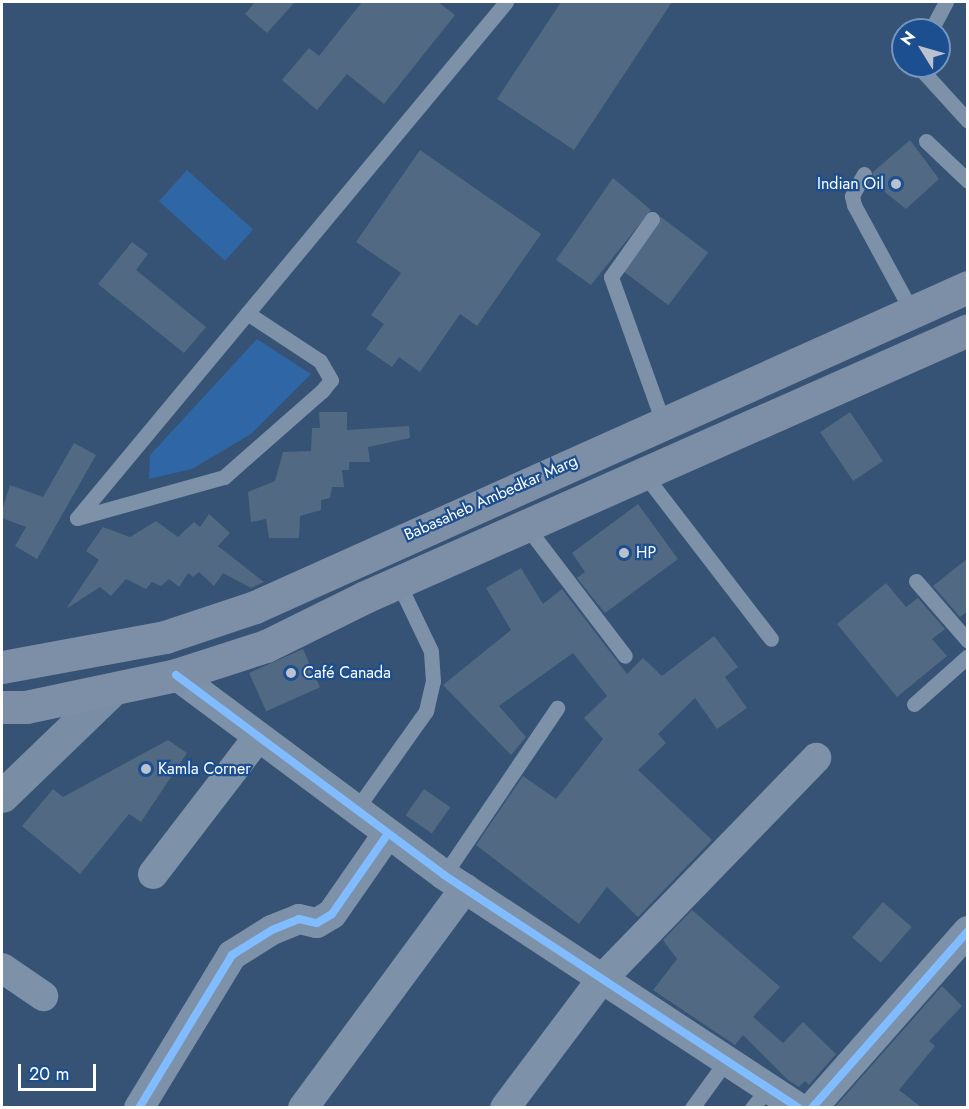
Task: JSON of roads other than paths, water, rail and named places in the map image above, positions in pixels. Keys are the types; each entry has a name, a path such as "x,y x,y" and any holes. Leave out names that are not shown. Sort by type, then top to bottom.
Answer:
{"main road":[{"name":"Babasaheb Ambedkar Marg","path":"2,667 165,637 255,607 968,287"},
{"path":"2,707 176,675 266,646 398,582 968,330"},
{"path":"2,796 113,688"}],"street":[{"path":"176,675 387,835 726,1061 760,1097 799,1107"},
{"path":"153,874 258,737"},
{"path":"505,1107 602,980 816,758"},
{"path":"139,1107 232,955 272,930 298,919 317,922 332,914 387,835"},
{"path":"303,1107 455,881"},
{"path":"812,1107 968,931"},
{"path":"2,968 43,996"}],"lane":[{"path":"247,312 320,361 331,380 322,391 224,477 77,518 247,312 506,2"},
{"path":"937,18 946,2"},
{"path":"929,78 968,121"},
{"path":"926,141 968,181"},
{"path":"864,174 852,196 854,205 912,312"},
{"path":"652,219 611,277 663,422"},
{"path":"644,474 771,639"},
{"path":"526,526 625,656"},
{"path":"916,581 968,641"},
{"path":"355,811 426,711 433,681 431,651 398,582"},
{"path":"914,704 968,656"},
{"path":"455,881 557,708"},
{"path":"693,1107 726,1061"}],"place":[{"name":"Indian Oil","path":"896,184"},
{"name":"HP","path":"624,553"},
{"name":"Café Canada","path":"291,673"},
{"name":"Kamla Corner","path":"146,769"}]}
